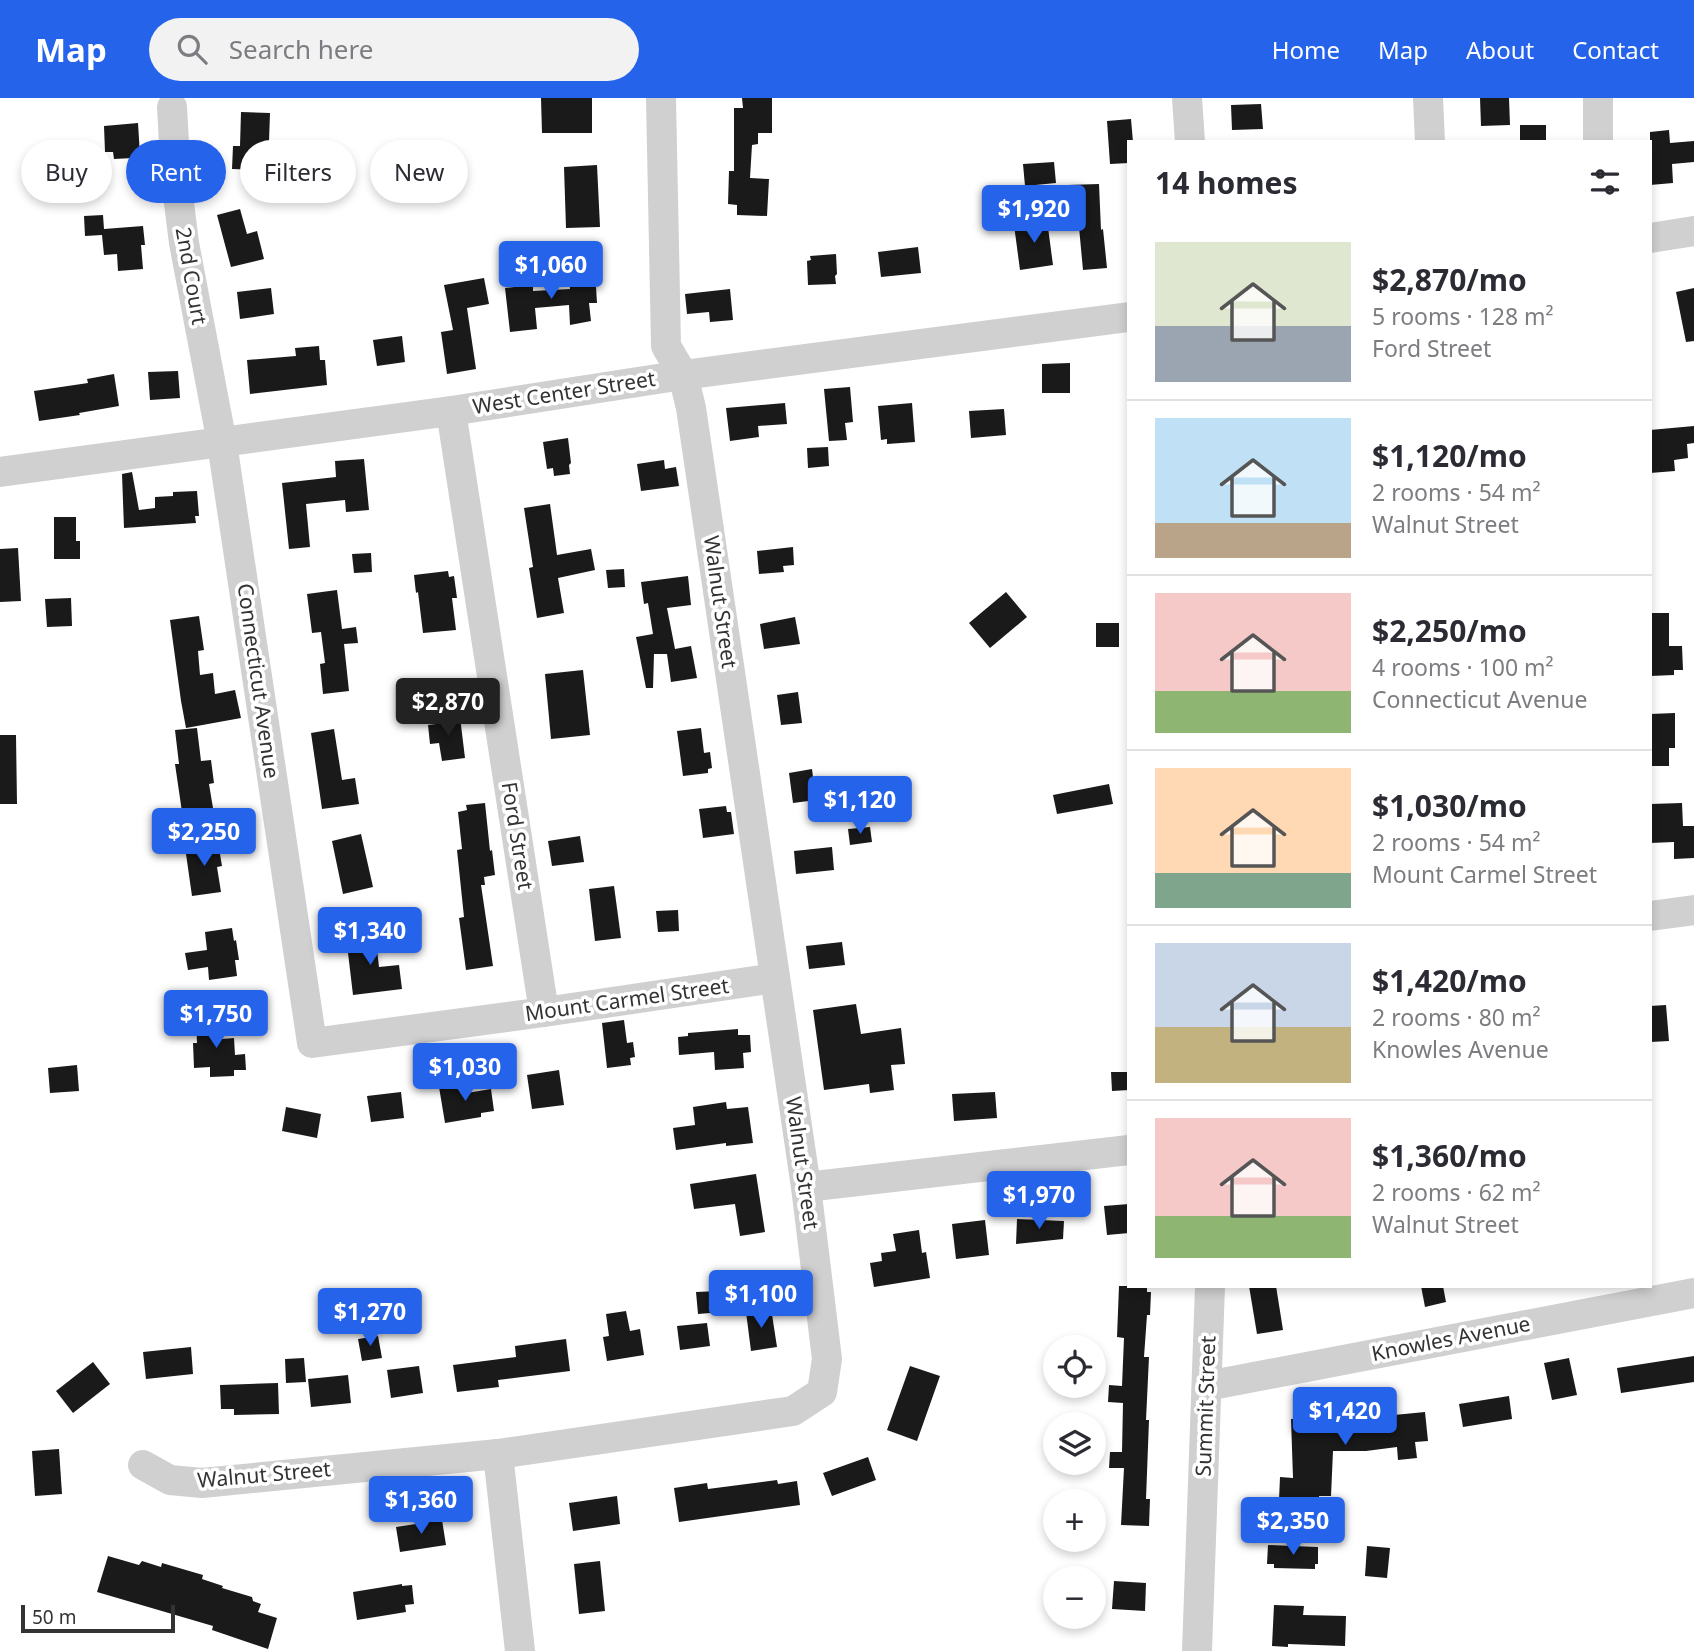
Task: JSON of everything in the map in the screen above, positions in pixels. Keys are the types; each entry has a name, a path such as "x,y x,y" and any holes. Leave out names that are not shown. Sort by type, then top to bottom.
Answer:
{"street":[{"name":"Walnut Street","path":"143,1465 170,1480 202,1483 498,1454 793,1411 821,1392 827,1359 806,1187 691,408 682,375 666,346 662,98"},
{"path":"1187,98 1190,140"},
{"path":"1428,98 1430,140"},
{"path":"1598,98 1598,140"},
{"name":"2nd Court","path":"172,107 176,179 184,243 222,443"},
{"path":"1652,238 1694,231"},
{"name":"West Center Street","path":"0,472 451,411 682,375 1127,317"},
{"name":"Ford Street","path":"451,411 544,1012"},
{"name":"Connecticut Avenue","path":"222,443 312,1043"},
{"path":"1652,916 1694,910"},
{"name":"Mount Carmel Street","path":"312,1043 775,978"},
{"path":"806,1187 1127,1150"},
{"name":"Summit Street","path":"1197,1651 1210,1288"},
{"name":"Knowles Avenue","path":"1207,1386 1694,1293"},
{"path":"498,1454 520,1651"}],"building":[{"path":"541,98 592,98 592,133 542,133"},
{"path":"742,98 772,98 772,133 758,133 758,144 752,145 750,178 769,179 767,216 737,215 737,205 728,204 729,171 734,171 734,108 743,108"},
{"path":"1480,98 1509,98 1510,125 1481,126"},
{"path":"1261,104 1263,129 1232,130 1231,105"},
{"path":"241,112 270,113 269,140 240,140"},
{"path":"1131,119 1133,140 1127,140 1127,163 1110,164 1107,121"},
{"path":"138,123 139,140 126,140 126,158 114,159 112,140 105,140 104,126"},
{"path":"1520,125 1546,125 1546,140 1520,140"},
{"path":"1669,130 1670,143 1694,141 1694,162 1672,164 1673,183 1652,185 1650,132"},
{"path":"233,146 240,146 240,169 232,169"},
{"path":"1054,162 1056,183 1025,186 1023,164"},
{"path":"597,165 600,227 566,228 564,167"},
{"path":"1099,184 1101,230 1103,229 1107,268 1083,270 1077,206 1068,207 1067,185"},
{"path":"240,209 247,234 257,231 264,259 231,267 217,215"},
{"path":"103,215 104,229 143,226 143,269 118,271 117,254 104,255 102,235 85,236 84,216"},
{"path":"1047,220 1053,265 1020,270 1014,225"},
{"path":"918,247 921,273 881,277 878,252"},
{"path":"836,254 836,284 808,285 807,261 811,260 810,256"},
{"path":"587,267 589,287 596,287 597,303 589,303 591,321 570,325 569,305 535,308 537,329 510,332 505,288 533,285 533,291 570,289 568,268"},
{"path":"484,278 489,304 467,308 476,369 447,374 441,332 453,330 444,285"},
{"path":"271,288 274,314 240,319 237,292"},
{"path":"1694,288 1694,341 1686,342 1676,292"},
{"path":"730,289 733,320 710,322 709,312 687,314 685,294"},
{"path":"402,336 405,362 377,366 373,340"},
{"path":"319,346 320,360 325,360 327,385 250,394 247,360 296,356 295,348"},
{"path":"1070,363 1070,393 1042,393 1042,364"},
{"path":"178,371 180,398 150,400 148,372"},
{"path":"114,374 119,406 39,421 34,391 88,383 87,379"},
{"path":"850,387 853,422 845,423 847,440 829,441 824,389"},
{"path":"785,403 787,424 758,426 759,437 730,441 726,408"},
{"path":"912,403 915,442 887,444 887,439 881,440 878,406"},
{"path":"1004,409 1006,435 971,438 969,411"},
{"path":"1694,426 1694,443 1687,444 1688,458 1674,460 1675,471 1652,473 1652,430"},
{"path":"568,438 570,474 554,476 553,468 547,469 543,442"},
{"path":"828,447 829,466 808,468 807,448"},
{"path":"364,459 369,510 346,512 345,500 306,504 310,547 289,549 282,483 336,477 335,461"},
{"path":"664,460 665,469 676,467 679,486 641,491 637,464"},
{"path":"132,472 139,510 155,508 155,497 173,496 173,492 197,491 199,516 195,516 196,523 124,528 122,474"},
{"path":"550,504 557,555 591,549 595,570 558,578 564,613 537,618 524,508"},
{"path":"54,517 76,517 76,541 80,541 80,559 54,559"},
{"path":"793,547 794,565 783,566 784,572 759,574 757,551"},
{"path":"18,548 21,601 0,602 0,549"},
{"path":"371,553 372,572 354,573 352,554"},
{"path":"624,569 625,587 608,588 606,570"},
{"path":"448,571 449,577 454,576 457,598 452,598 456,630 423,633 414,575"},
{"path":"688,576 691,605 667,608 675,649 691,646 697,678 671,682 667,654 654,654 653,688 646,688 636,637 653,634 641,582"},
{"path":"337,590 342,629 356,627 358,643 344,644 349,691 323,694 320,664 325,663 321,632 312,633 307,594"},
{"path":"1006,592 1027,617 990,648 969,623"},
{"path":"71,598 72,626 47,627 45,599"},
{"path":"1652,613 1669,613 1669,646 1682,646 1683,670 1674,670 1674,675 1652,676"},
{"path":"199,616 204,650 198,651 200,675 213,673 215,694 235,690 241,718 186,728 170,620"},
{"path":"795,617 800,644 764,649 760,624"},
{"path":"1096,623 1119,623 1119,647 1096,647"},
{"path":"583,670 590,735 551,739 545,674"},
{"path":"798,692 802,723 781,725 777,695"},
{"path":"1675,713 1675,748 1669,748 1669,766 1652,766 1652,714"},
{"path":"460,717 465,758 442,761 439,743 430,744 428,725 436,724 435,720"},
{"path":"197,728 201,761 211,760 214,783 209,784 213,808 182,812 175,764 179,764 175,730"},
{"path":"701,728 704,753 710,752 712,768 708,769 708,773 683,776 677,731"},
{"path":"334,729 342,780 355,778 359,804 322,809 311,733"},
{"path":"0,735 16,735 17,804 0,804"},
{"path":"812,769 816,800 793,803 789,773"},
{"path":"1109,784 1113,804 1057,814 1053,795"},
{"path":"485,803 495,875 484,877 485,885 481,885 493,966 466,970 459,918 464,917 457,850 462,849 458,812 467,810 466,805"},
{"path":"1682,803 1683,826 1694,826 1694,858 1674,859 1674,842 1652,843 1652,804"},
{"path":"726,806 727,812 731,812 734,834 703,838 699,809"},
{"path":"870,827 872,842 850,845 848,829"},
{"path":"361,834 373,887 343,894 332,841"},
{"path":"580,836 584,862 552,866 548,841"},
{"path":"218,842 222,866 217,867 221,892 192,896 185,847"},
{"path":"832,847 834,870 796,874 794,851"},
{"path":"614,886 621,938 595,941 589,889"},
{"path":"678,910 679,931 658,932 656,911"},
{"path":"232,928 239,960 235,960 237,976 209,980 208,967 188,970 185,953 207,950 205,932"},
{"path":"375,932 379,967 399,965 402,989 353,995 346,936"},
{"path":"842,942 845,965 809,969 806,946"},
{"path":"856,1004 861,1034 901,1028 905,1064 891,1065 894,1090 870,1093 869,1084 824,1090 813,1010"},
{"path":"1666,1005 1669,1041 1652,1042 1652,1006"},
{"path":"220,1018 221,1039 234,1038 235,1055 245,1054 246,1070 234,1070 234,1076 210,1077 210,1067 194,1068 196,1019"},
{"path":"624,1020 627,1043 633,1042 635,1057 630,1058 631,1065 607,1068 602,1023"},
{"path":"738,1029 738,1035 750,1035 751,1052 743,1053 744,1068 715,1070 714,1052 679,1055 678,1037 688,1036 688,1033"},
{"path":"77,1065 79,1091 50,1093 48,1068"},
{"path":"559,1070 564,1105 532,1109 527,1075"},
{"path":"1111,1072 1127,1072 1127,1090 1112,1091"},
{"path":"460,1084 461,1094 491,1089 494,1111 481,1113 481,1117 445,1123 439,1087"},
{"path":"401,1092 404,1118 371,1122 367,1096"},
{"path":"995,1092 997,1118 954,1121 952,1094"},
{"path":"726,1102 727,1109 748,1107 753,1143 726,1146 726,1143 676,1150 673,1128 695,1125 693,1107"},
{"path":"286,1107 321,1114 317,1138 282,1131"},
{"path":"756,1174 765,1232 740,1236 735,1204 694,1209 690,1184"},
{"path":"1127,1204 1127,1233 1107,1235 1104,1206"},
{"path":"1017,1219 1064,1221 1063,1239 1016,1244"},
{"path":"985,1220 989,1255 956,1259 952,1224"},
{"path":"919,1230 922,1253 926,1252 930,1278 874,1287 870,1263 882,1261 881,1253 896,1251 893,1234"},
{"path":"1119,1286 1147,1288 1147,1292 1151,1292 1144,1357 1149,1357 1146,1499 1150,1499 1149,1526 1121,1525 1124,1468 1109,1468 1110,1452 1122,1452 1123,1403 1108,1402 1109,1385 1122,1386 1124,1338 1117,1337"},
{"path":"1249,1288 1276,1288 1283,1330 1257,1334"},
{"path":"1421,1288 1443,1288 1446,1302 1425,1307"},
{"path":"720,1291 722,1312 698,1314 696,1292"},
{"path":"771,1308 777,1347 751,1351 746,1312"},
{"path":"626,1311 630,1331 640,1329 644,1355 607,1361 603,1337 609,1336 606,1314"},
{"path":"707,1323 710,1346 680,1350 677,1326"},
{"path":"378,1336 382,1358 362,1361 358,1339"},
{"path":"566,1339 570,1371 498,1380 499,1387 457,1392 453,1365 516,1357 515,1346"},
{"path":"191,1347 193,1374 146,1379 143,1352"},
{"path":"1694,1356 1694,1382 1621,1393 1617,1368"},
{"path":"304,1358 306,1382 286,1383 285,1359"},
{"path":"1569,1358 1577,1395 1552,1400 1544,1363"},
{"path":"93,1362 110,1384 73,1413 56,1391"},
{"path":"419,1366 423,1393 391,1398 387,1370"},
{"path":"910,1366 940,1376 917,1441 887,1430"},
{"path":"348,1375 351,1403 311,1407 308,1379"},
{"path":"278,1383 279,1414 234,1415 234,1409 221,1409 220,1385"},
{"path":"1509,1396 1512,1419 1463,1427 1459,1404"},
{"path":"1384,1401 1394,1415 1425,1412 1428,1441 1415,1442 1417,1458 1398,1460 1397,1447 1333,1451 1331,1496 1319,1496 1319,1500 1314,1500 1314,1505 1291,1504 1291,1500 1279,1500 1280,1477 1293,1478 1291,1419 1363,1417"},
{"path":"59,1449 62,1494 35,1496 32,1451"},
{"path":"868,1457 876,1480 832,1496 823,1473"},
{"path":"777,1480 778,1484 797,1481 800,1505 679,1522 674,1488 707,1483 708,1489"},
{"path":"617,1496 620,1524 573,1531 569,1503"},
{"path":"442,1520 446,1545 400,1552 396,1527"},
{"path":"1268,1545 1318,1547 1318,1564 1315,1564 1315,1569 1274,1568 1274,1564 1267,1564"},
{"path":"1367,1546 1390,1548 1387,1578 1365,1576"},
{"path":"108,1556 139,1565 142,1561 161,1567 162,1563 203,1575 202,1579 223,1586 222,1588 252,1597 253,1601 261,1604 258,1612 277,1618 268,1649 212,1630 213,1626 97,1592"},
{"path":"600,1561 605,1611 579,1614 574,1564"},
{"path":"1114,1581 1146,1583 1145,1611 1112,1609"},
{"path":"402,1584 412,1585 414,1604 405,1605 406,1612 357,1620 353,1592"},
{"path":"1274,1605 1304,1606 1303,1615 1346,1616 1345,1646 1272,1646"}]}
